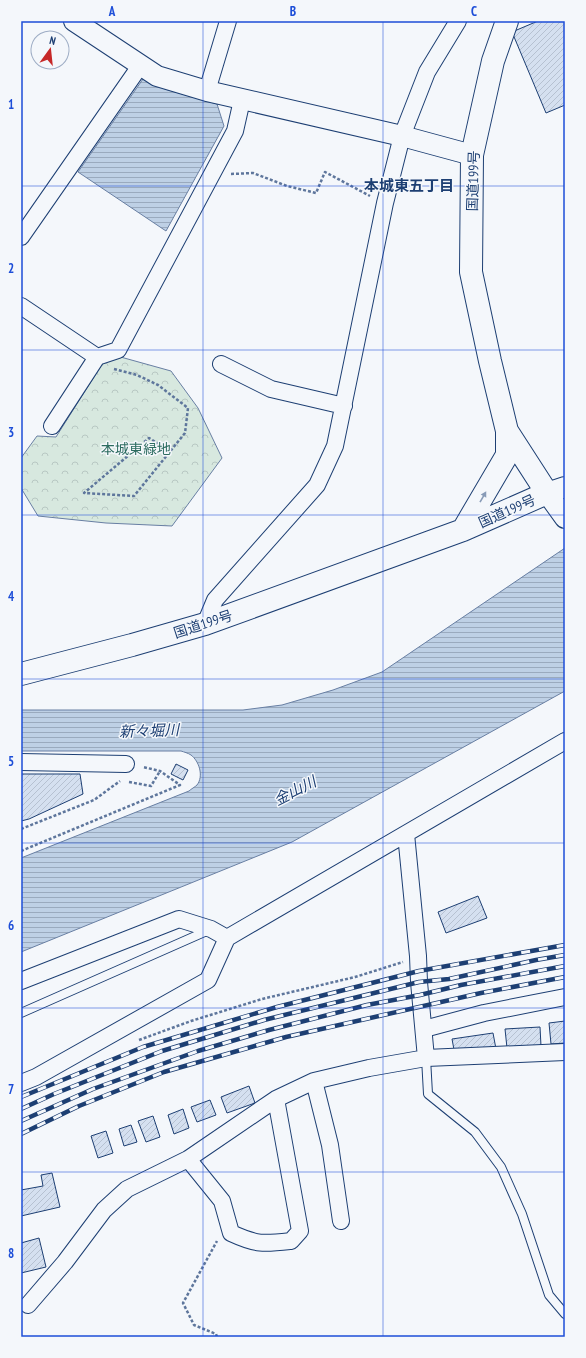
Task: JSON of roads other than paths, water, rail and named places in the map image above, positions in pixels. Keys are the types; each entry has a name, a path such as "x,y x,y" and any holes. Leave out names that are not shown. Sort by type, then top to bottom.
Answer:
{"highway":[{"name":"国道199号","path":"21,674 205,624 463,530 556,490 507,431 471,272 472,155 493,61 507,21"},
{"path":"463,530 507,455 507,431"}],"street":[{"path":"74,21 157,76 242,100 402,136 472,155"},
{"path":"207,91 228,21"},
{"path":"205,624 215,600 317,485 336,446 384,203 402,136 427,72 458,21"},
{"path":"21,237 140,66"},
{"path":"52,426 102,355 118,350 235,131 242,100"},
{"path":"21,306 102,355"},
{"path":"220,364 272,389 344,406"},
{"path":"556,490 565,518"},
{"path":"21,1083 36,1077 208,980 226,938 565,741"},
{"path":"21,762 126,764"},
{"path":"406,834 426,1058"},
{"path":"21,981 179,920 211,929 226,938"},
{"path":"424,1029 484,1013 565,997"},
{"path":"28,1305 65,1262 104,1210 126,1189 188,1159 276,1099 314,1081 369,1068 426,1058 565,1052"},
{"path":"314,1081 330,1145 341,1221"},
{"path":"188,1159 222,1201 231,1233 247,1240 263,1244 292,1240 300,1231 276,1099"}],"lane":[{"path":"21,1013 211,929"},
{"path":"426,1058 428,1094 476,1132 501,1168 522,1214 549,1295 565,1314"}],"water":[{"path":"143,79 165,89 217,104 224,126 166,231 78,172"},
{"path":"565,548 565,691 292,842 21,952 21,858 189,791 197,785 199,781 200,769 190,754 181,751 21,751 21,710 243,710 282,705 333,690 382,672"}],"railway":[{"path":"21,1097 143,1047 277,1007 419,971 565,945"},
{"path":"21,1109 54,1094 162,1051 264,1020 419,982 449,979 565,955"},
{"path":"21,1121 93,1089 198,1051 269,1030 367,1005 420,995 461,985 565,966"},
{"path":"21,1134 79,1106 164,1072 286,1037 481,993 565,977"}],"district":[{"name":"本城東五丁目","path":"409,186"}],"park label":[{"name":"本城東緑地","path":"136,449"}],"water label":[{"name":"新々堀川","path":"149,731"},
{"name":"金山川","path":"295,791"}]}
